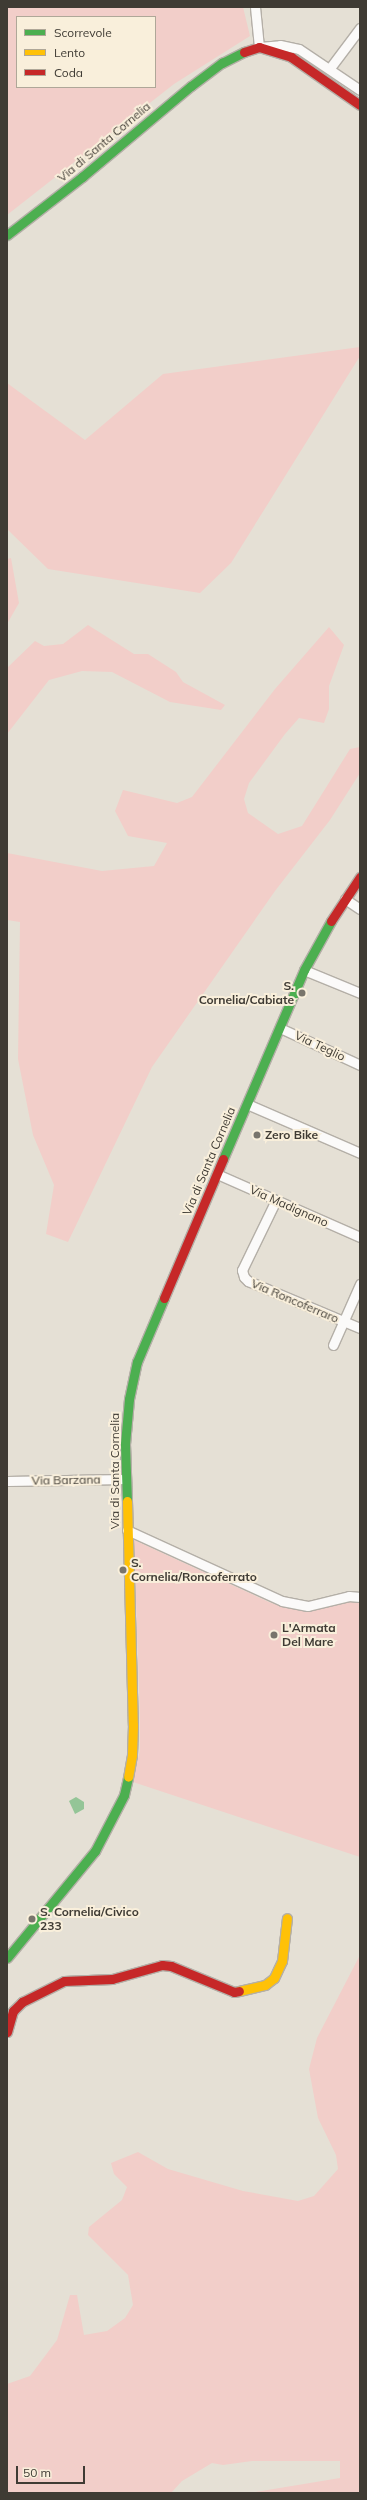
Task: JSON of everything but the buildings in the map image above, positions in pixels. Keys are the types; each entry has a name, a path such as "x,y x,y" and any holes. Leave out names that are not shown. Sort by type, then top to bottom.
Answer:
{"street":[{"path":"255,7 259,47 282,53 303,64 360,105"},
{"path":"330,68 360,28"},
{"name":"Via di Santa Cornelia","path":"7,235 222,63 235,55 259,47 293,46 330,68 360,90"},
{"name":"Via di Santa Cornelia","path":"7,1958 95,1851 124,1795 132,1756 133,1725 125,1479 127,1413 137,1362 304,970 345,899 360,877"},
{"path":"345,899 360,909"},
{"path":"304,970 360,993"},
{"name":"Via Teglio","path":"280,1028 360,1065"},
{"path":"247,1104 360,1153"},
{"name":"Via Madignano","path":"218,1174 360,1237"},
{"name":"Via Roncoferraro","path":"276,1200 242,1270 244,1277 248,1281 360,1328"},
{"path":"334,1345 360,1284"},
{"name":"Via Barzana","path":"7,1480 125,1479"},
{"path":"127,1530 282,1601 308,1606 349,1596 360,1597"},
{"path":"7,2032 13,2011 22,2002 64,1980 112,1979 162,1965 171,1966 234,1992 251,1990 265,1985 274,1978 282,1961 287,1918"}],"shaded area":[{"path":"7,7 243,7 250,36 174,84 7,215"},
{"path":"360,347 360,356 231,563 200,593 48,569 7,529 7,383 85,440 163,374"},
{"path":"11,558 19,603 7,624 7,559"},
{"path":"88,625 134,654 148,654 176,672 183,682 225,705 221,710 170,702 112,672 82,671 49,680 7,734 7,668 35,641 44,646 63,644"},
{"path":"329,627 344,645 329,686 329,709 324,723 299,718 285,734 249,783 244,799 248,813 278,834 302,826 350,749 360,747 360,773 330,820 275,891 152,1067 68,1242 46,1234 54,1185 33,1135 18,1059 20,922 7,920 7,853 102,871 154,866 167,843 128,836 115,811 123,790 177,803 192,797 275,689"},
{"path":"134,1540 271,1603 295,1609 360,1600 360,1857 133,1782 140,1750"},
{"path":"76,1797 84,1802 84,1809 75,1814 69,1801"},
{"path":"360,1955 360,2493 250,2493 340,2478 340,2461 252,2461 223,2465 212,2463 182,2481 171,2493 7,2493 7,2384 30,2376 57,2340 70,2295 77,2295 84,2335 107,2331 125,2318 133,2305 128,2275 88,2235 89,2227 122,2200 127,2187 114,2174 111,2163 138,2152 168,2169 243,2191 298,2201 314,2196 338,2169 336,2155 318,2118 309,2069 317,2038"}],"traffic: fast":[{"path":"7,235 82,177 191,86 222,63 244,52"},
{"path":"223,1159 304,970 331,921"},
{"path":"127,1501 125,1444 129,1399 137,1362 164,1298"},
{"path":"7,1958 95,1851 124,1795 128,1777"}],"traffic: slow":[{"path":"127,1501 133,1725 132,1755 128,1777"},
{"path":"239,1991 265,1985 274,1978 282,1961 287,1918"}],"traffic: jam":[{"path":"244,52 259,47 291,57 360,105"},
{"path":"331,921 360,877"},
{"path":"164,1298 223,1159"},
{"path":"7,2032 13,2011 22,2002 64,1981 112,1979 162,1965 171,1966 234,1992 239,1991"}],"place":[{"name":"S. Cornelia/Cabiate","path":"302,993"},
{"name":"Zero Bike","path":"257,1135"},
{"name":"S. Cornelia/Roncoferrato","path":"123,1570"},
{"name":"L'Armata Del Mare","path":"274,1635"},
{"name":"S. Cornelia/Civico 233","path":"32,1919"}]}
